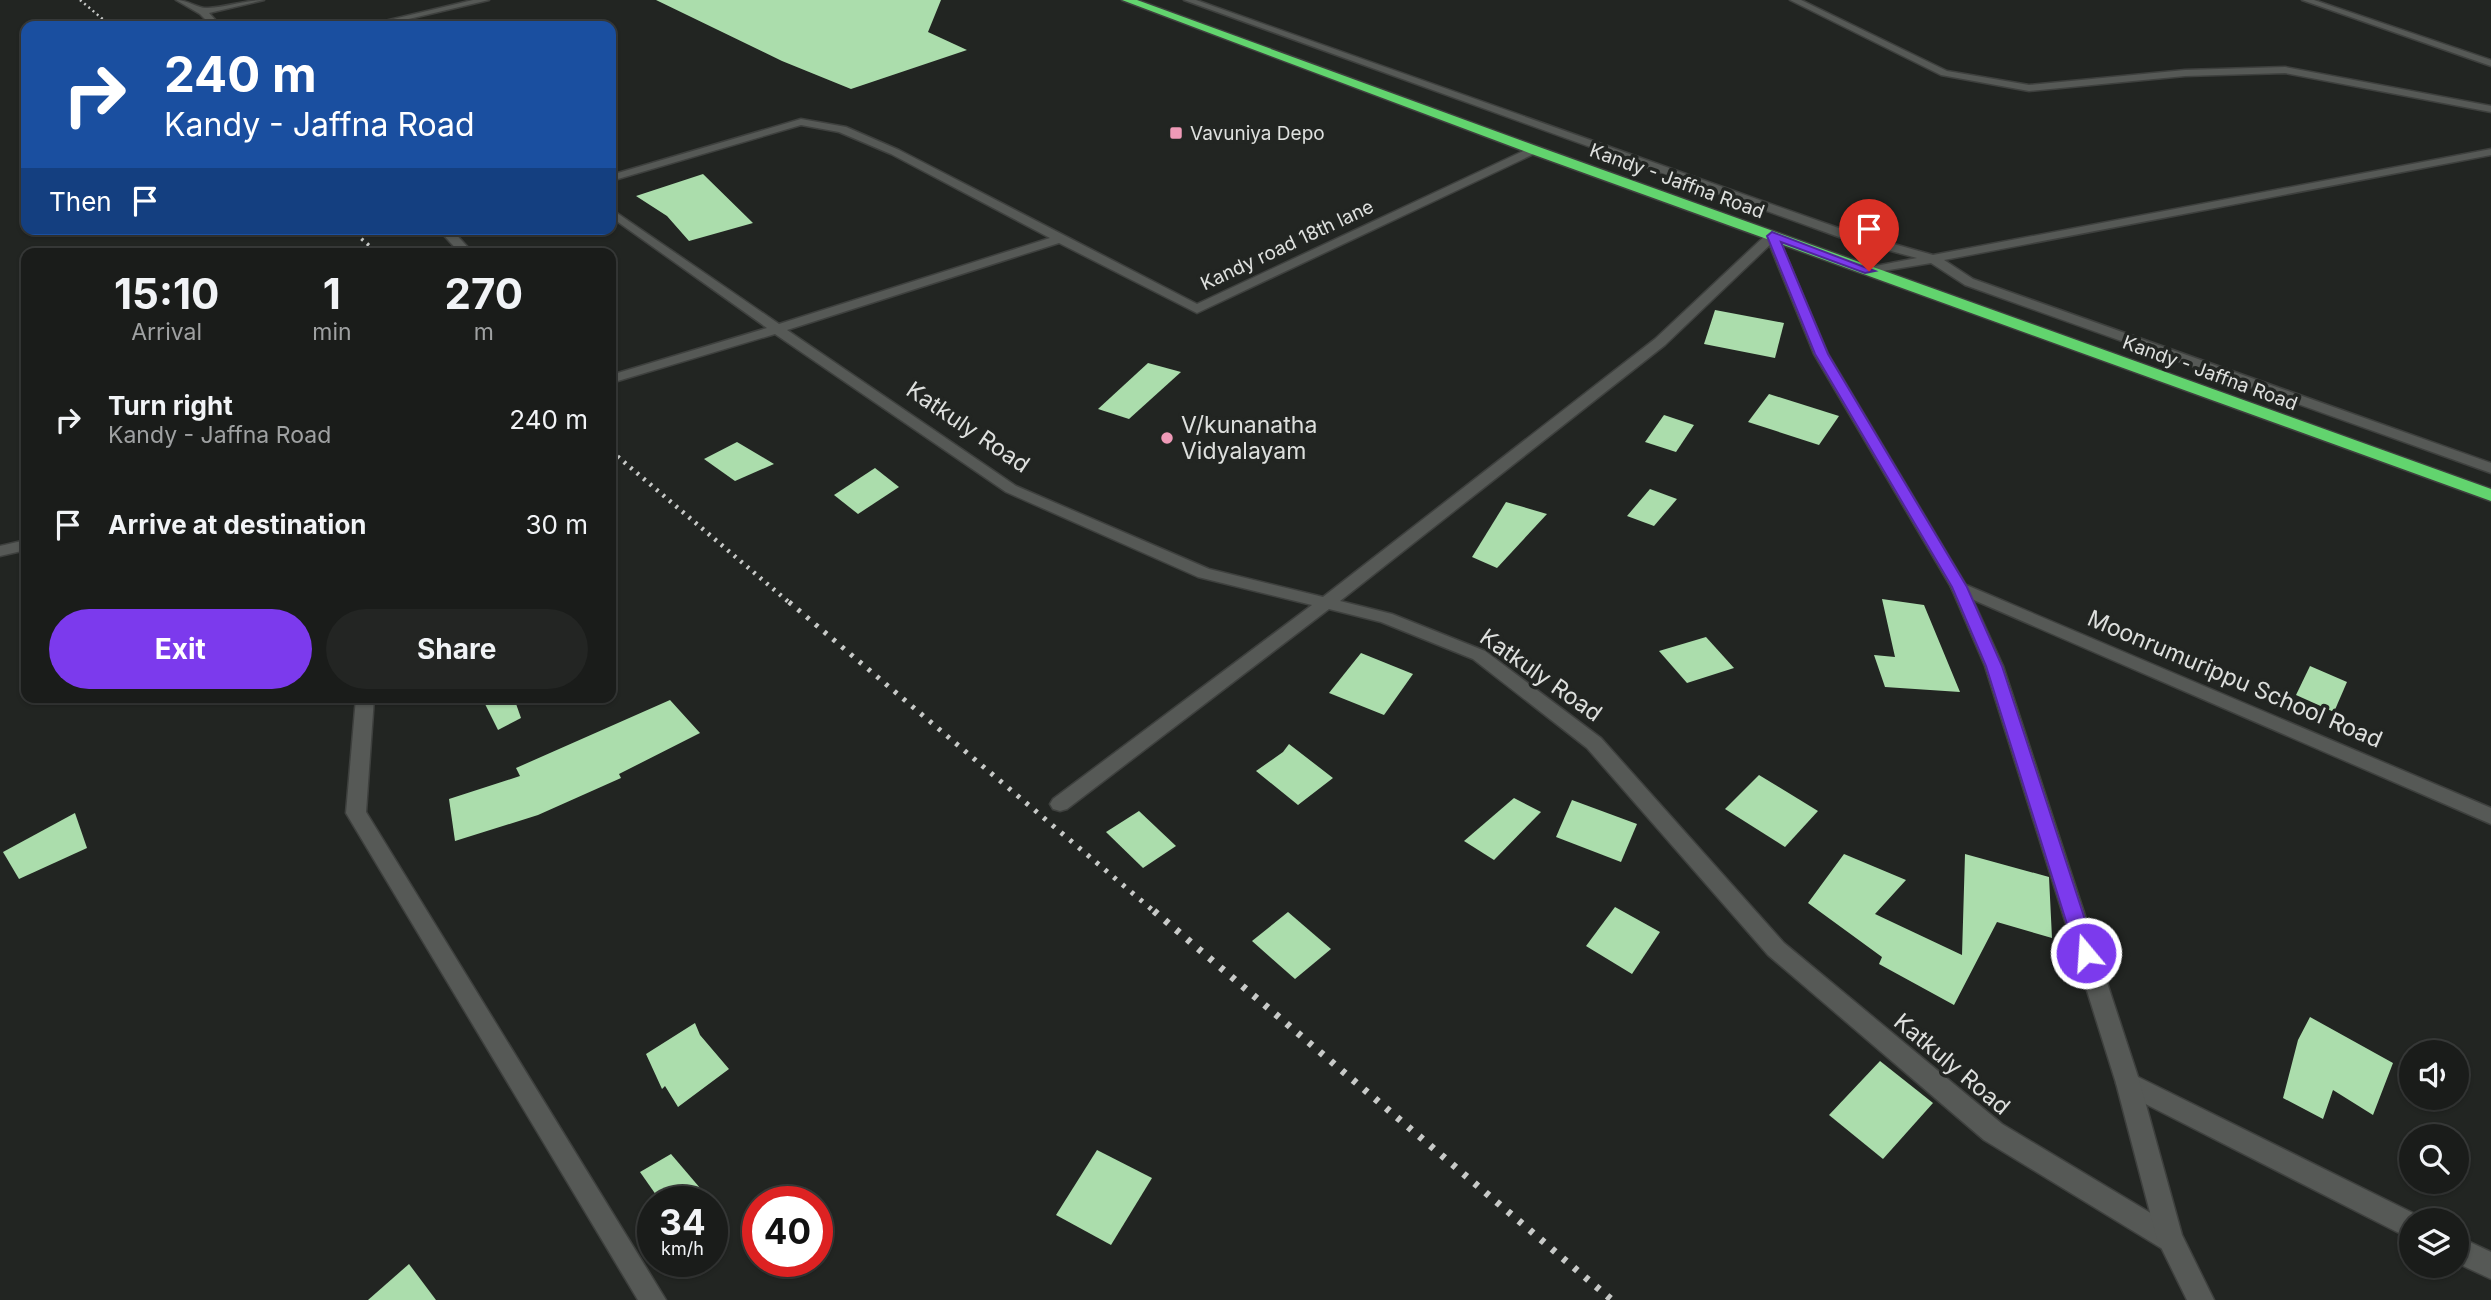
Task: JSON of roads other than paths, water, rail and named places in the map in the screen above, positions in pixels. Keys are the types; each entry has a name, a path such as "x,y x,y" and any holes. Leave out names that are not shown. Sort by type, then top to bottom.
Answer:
{"highway":[{"name":"Kandy - Jaffna Road","path":"1127,0 1534,150 2491,495"}],"street":[{"path":"180,0 203,12 212,21"},
{"path":"203,12 260,0"},
{"path":"390,21 485,0"},
{"path":"1188,0 1843,234 1933,258 1969,282 2491,468"},
{"path":"1794,0 1944,73 2029,88 2185,73 2285,70 2491,109"},
{"path":"2306,0 2491,63"},
{"path":"616,177 801,122 842,129 895,152 1060,239"},
{"name":"Kandy road 18th lane","path":"1060,239 1197,309 1534,150"},
{"path":"1869,271 2491,152"},
{"name":"Katkuly Road","path":"616,216 1011,489 1204,573 1386,618 1479,655 1594,743 1776,949 1993,1132 2171,1239"},
{"path":"450,235 462,248"},
{"path":"1060,804 1326,603 1660,342 1772,236 1821,354 1959,587 1994,666 2128,1083 2171,1239 2201,1300"},
{"path":"616,377 1060,239"},
{"path":"0,551 21,546"},
{"name":"Moonrumurippu School Road","path":"1959,587 2491,816"},
{"path":"365,703 356,813 653,1300"},
{"path":"2128,1083 2399,1219"},
{"path":"2469,1255 2491,1266"}],"railway":[{"path":"80,0 105,21"},
{"path":"357,235 372,248"},
{"path":"616,455 791,604"},
{"path":"789,602 1156,913"},
{"path":"1154,911 1612,1300"}],"place":[{"name":"Vavuniya Depo","path":"1176,133"},
{"name":"V/kunanatha Vidyalayam","path":"1167,438"}]}
